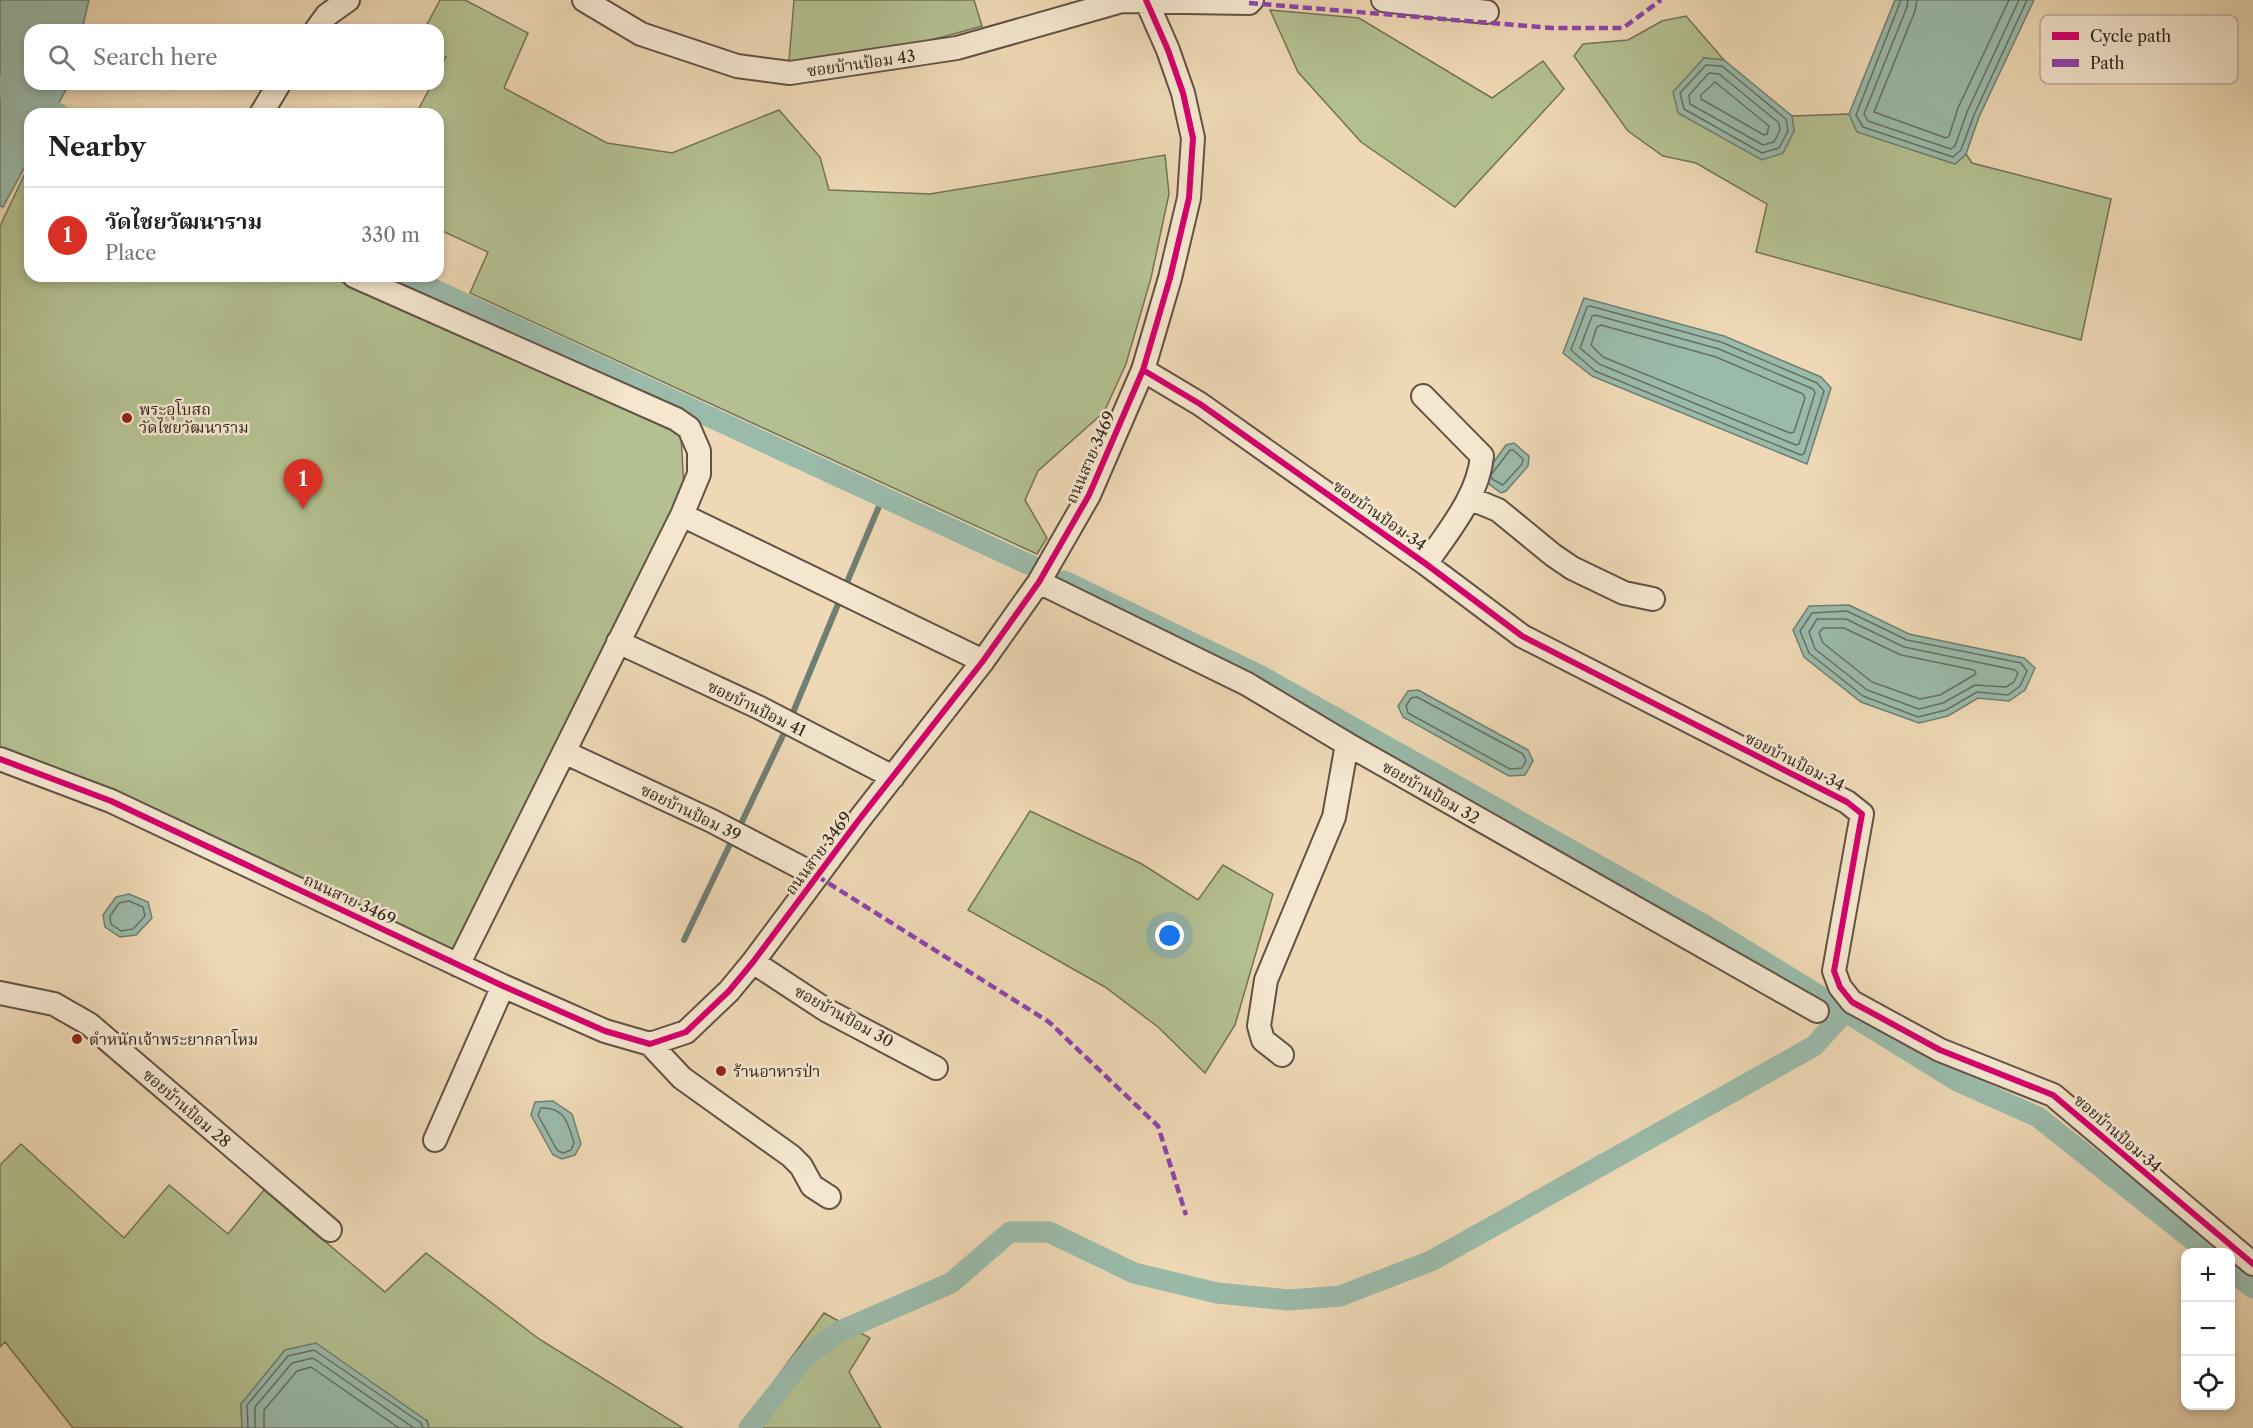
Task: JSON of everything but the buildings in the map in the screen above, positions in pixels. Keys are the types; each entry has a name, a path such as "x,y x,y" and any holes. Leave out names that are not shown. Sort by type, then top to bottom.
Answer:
{"street":[{"path":"320,24 327,15 348,0"},
{"name":"ซอยบ้านป้อม 43","path":"584,0 641,34 737,66 790,73 957,48 1122,1 1249,3 1252,0"},
{"name":"ถนนสาย 3469","path":"0,759 111,801 503,986 605,1031 650,1044 686,1032 729,991 753,962 983,661 1039,582 1089,495 1143,370 1170,278 1189,198 1193,138 1183,93 1168,50 1146,0"},
{"path":"1383,0 1487,12"},
{"path":"265,108 275,90"},
{"path":"368,282 676,419 689,428 699,451 699,474 682,515 458,965"},
{"name":"ซอยบ้านป้อม 34","path":"1143,370 1200,404 1426,564 1522,636 1847,802 1862,814 1834,970 1840,987 1852,1002 1940,1050 2053,1095 2253,1264"},
{"path":"1423,396 1482,456 1481,467 1469,498 1426,564"},
{"path":"1469,498 1498,510 1572,568 1624,593 1653,599"},
{"path":"682,515 983,661"},
{"name":"ซอยบ้านป้อม 32","path":"1039,582 1246,684 1347,744 1817,1011"},
{"name":"ซอยบ้านป้อม 41","path":"618,642 760,708 893,777"},
{"path":"1282,1055 1263,1040 1259,1026 1266,980 1334,817 1347,744"},
{"name":"ซอยบ้านป้อม 39","path":"564,752 711,821 817,876"},
{"name":"ซอยบ้านป้อม 30","path":"753,962 826,1010 936,1068"},
{"path":"435,1140 503,986"},
{"name":"ซอยบ้านป้อม 28","path":"0,993 54,1004 89,1024 330,1230"},
{"path":"650,1044 682,1078 791,1156 801,1166 812,1186 829,1197"}],"green space":[{"path":"440,0 465,0 528,33 504,88 607,143 672,153 779,110 820,157 829,190 930,194 1165,155 1169,194 1151,278 1126,364 1104,412 1038,471 1025,500 1047,538 1037,554 470,293 488,252 444,232 444,108 419,108 429,90 444,90 446,57 444,56 444,24 427,24"},
{"path":"794,0 974,0 982,26 887,50 838,58 789,61"},
{"path":"1270,10 1359,18 1492,98 1543,61 1564,89 1455,207 1361,142 1298,72"},
{"path":"1686,16 1724,60 1704,58 1794,131 1792,116 1849,114 1858,132 1955,164 1966,154 1972,163 2111,199 2081,340 1756,252 1767,204 1696,163 1663,156 1628,131 1574,56 1583,44 1628,40 1662,21"},
{"path":"24,176 24,282 342,282 681,434 684,490 455,957 0,752 0,226"},
{"path":"1030,811 1142,864 1198,900 1223,865 1273,894 1235,1025 1205,1073 1158,1027 1105,987 968,910"},
{"path":"21,1144 124,1238 169,1185 228,1234 264,1190 385,1292 426,1253 539,1339 683,1428 429,1428 427,1420 241,1404 242,1428 73,1428 5,1342 0,1347 0,1165"},
{"path":"824,1313 870,1338 849,1372 881,1428 740,1428"}],"water":[{"path":"0,0 89,0 83,24 24,24 24,90 66,90 56,108 24,108 24,168 3,207 0,206"},
{"path":"1895,0 2034,0 1979,117 1966,154 1955,164 1857,132 1849,114"},
{"path":"1704,58 1724,60 1792,116 1794,131 1783,153 1762,160 1678,113 1673,92"},
{"path":"1584,298 1724,336 1821,377 1831,388 1807,464 1592,376 1563,353"},
{"path":"1514,443 1529,456 1528,466 1506,491 1501,493 1485,481 1485,474 1506,445"},
{"path":"1849,605 1909,634 2024,658 2035,668 2025,690 2009,701 1978,698 1948,716 1919,723 1861,702 1804,657 1793,630 1809,606"},
{"path":"1418,690 1528,750 1533,761 1525,775 1509,776 1403,717 1398,706 1408,691"},
{"path":"129,894 148,902 152,918 136,935 120,937 105,927 103,915 116,897"},
{"path":"553,1101 572,1114 581,1144 575,1155 562,1159 553,1155 531,1115 535,1102"},
{"path":"316,1343 427,1421 429,1428 242,1428 241,1404 285,1350"}],"waterway":[{"path":"0,86 46,108"},
{"path":"418,282 1030,565"},
{"path":"845,587 883,497"},
{"path":"1064,581 1263,677 1706,926 1959,1082 2038,1117 2203,1248"},
{"path":"792,715 841,597"},
{"path":"739,828 786,729"},
{"path":"684,940 733,838"},
{"path":"749,1428 806,1356 838,1332 951,1283 1010,1232 1049,1232 1134,1273 1217,1293 1289,1300 1340,1296 1431,1261 1814,1046 1845,1012"},
{"path":"2235,1274 2253,1288"}],"marked path":[{"path":"1249,3 1552,28 1623,28 1661,0"},
{"path":"817,876 1049,1022 1158,1126 1186,1215"}],"cycle path":[{"path":"0,759 111,801 503,986 605,1031 650,1044 686,1032 729,991 753,962 858,821 983,661 1039,582 1089,495 1143,370 1170,278 1189,198 1193,138 1183,93 1168,50 1146,0"},
{"path":"1143,370 1200,404 1426,564 1522,636 1847,802 1862,814 1834,971 1840,987 1852,1002 1940,1050 2053,1095 2253,1264"}],"place":[{"name":"พระอุโบสถ วัดไชยวัฒนาราม","path":"127,418"},
{"name":"วัดไชยวัฒนาราม","path":"303,509"},
{"name":"ตำหนักเจ้าพระยากลาโหม","path":"77,1039"},
{"name":"ร้านอาหารป่า","path":"721,1071"}]}
